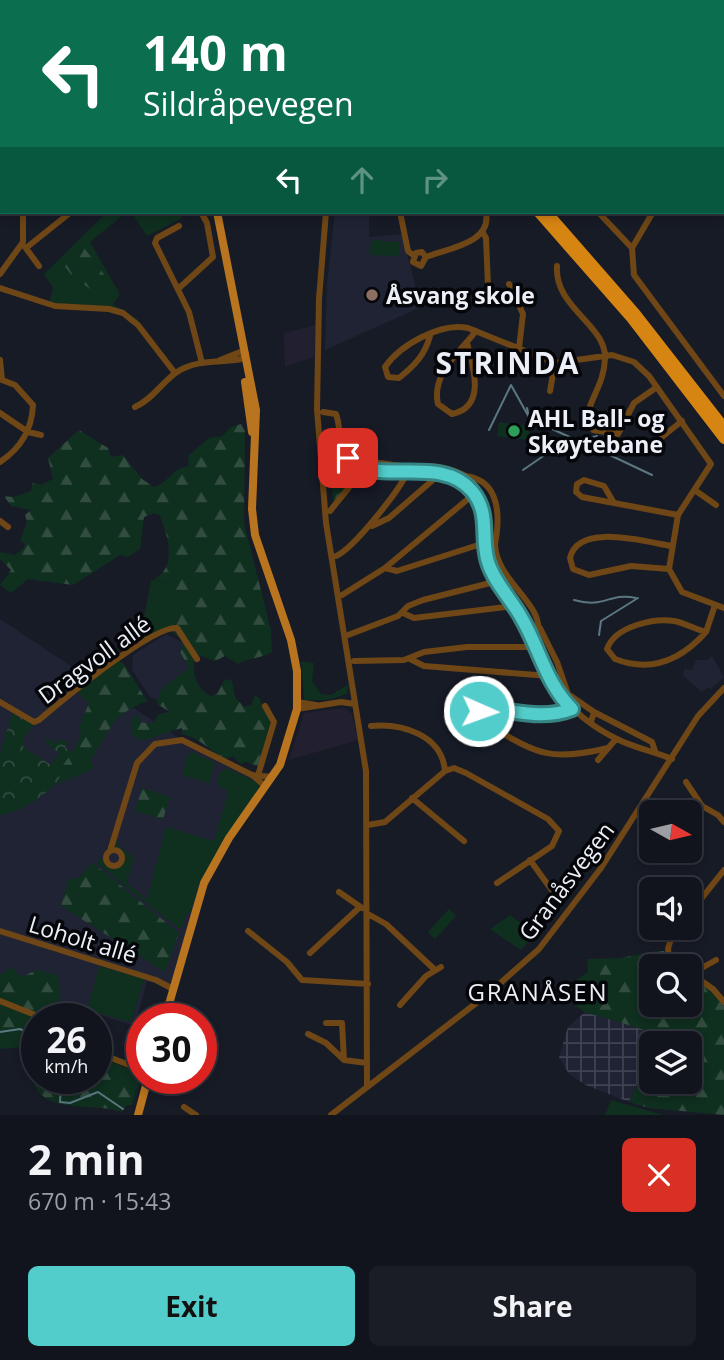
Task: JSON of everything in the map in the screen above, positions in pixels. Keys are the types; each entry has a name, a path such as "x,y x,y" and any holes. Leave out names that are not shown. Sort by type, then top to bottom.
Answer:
{"highway":[{"path":"540,214 638,327 724,439"},
{"path":"549,214 636,314 724,427"}],"main road":[{"path":"169,1003 209,876 229,838 272,777 287,747 297,705 297,671 291,640 262,562 255,535 252,509 256,410 242,355 217,214"},
{"path":"138,1115 143,1094"}],"street":[{"path":"23,214 24,245 39,266"},
{"path":"0,274 24,245 68,214"},
{"path":"178,289 213,257 207,223 202,214"},
{"path":"326,214 317,340 319,456 326,523 365,753 368,825 365,910 368,984 367,1087"},
{"path":"400,214 408,251 413,255"},
{"path":"426,257 483,233 487,223 486,214"},
{"path":"600,214 632,248"},
{"path":"652,214 632,248 632,270 640,287 724,396"},
{"path":"179,226 155,240 191,318 202,363"},
{"path":"483,233 486,238 488,286"},
{"path":"413,255 419,252 426,257"},
{"path":"413,255 413,262 418,267 424,265 426,257"},
{"path":"557,266 559,290 597,335 606,355 601,389 587,415 593,430 610,435 618,434 634,403 657,387"},
{"path":"509,285 523,314 519,348"},
{"path":"0,288 55,306 109,309 122,313 138,326 175,373"},
{"path":"430,336 426,352 406,373 399,378 388,377 384,367 391,358 430,336 456,326 476,331 555,363 606,355 634,362 657,387 710,459 709,473 678,515 669,569 682,592 724,608"},
{"path":"467,343 475,376 472,401 464,410 453,414 438,404 436,396 444,369 476,331"},
{"path":"135,407 146,402 175,373 202,363 242,355"},
{"path":"0,360 2,380 15,385 33,405 28,432 19,448 0,462"},
{"path":"550,391 555,363"},
{"path":"323,412 336,414 345,454 351,461 366,466 441,473 486,486 499,511 495,544 498,563 531,610 557,662 568,694 594,712 652,742 655,751"},
{"path":"0,413 28,432 41,435"},
{"path":"656,453 662,437 682,421"},
{"path":"330,511 366,466 432,464 466,480 484,512 489,566 530,634 549,676 572,709 616,739 672,759"},
{"path":"375,526 374,516 400,487 408,470"},
{"path":"336,556 441,473"},
{"path":"614,503 604,486 584,480 577,484 576,492 581,496 614,503 678,515"},
{"path":"696,491 716,505"},
{"path":"342,595 385,568 474,494"},
{"path":"0,521 8,527"},
{"path":"669,569 631,566 584,575 573,569 570,556 581,542 597,537 671,546"},
{"path":"385,568 394,572 495,544"},
{"path":"348,635 403,613 408,606 430,597 498,581"},
{"path":"403,613 414,618 514,606"},
{"path":"706,632 678,621 646,623 613,639 607,649 615,659 646,667 681,654 706,632 715,606"},
{"name":"Dragvoll allé","path":"0,702 34,722 39,720 133,649 167,628 177,628 197,659"},
{"path":"530,634 540,628"},
{"path":"354,661 410,659 424,652 456,648 536,647"},
{"path":"410,659 424,666 549,676"},
{"name":"Granåsvegen","path":"331,1115 488,995 539,949 580,898 698,716 724,688"},
{"path":"297,705 354,700"},
{"path":"259,772 274,722 265,706"},
{"path":"448,706 550,715 572,709"},
{"path":"479,708 482,722 542,755 569,756 608,748"},
{"path":"591,722 594,712"},
{"path":"371,726 385,724 423,735 439,752 445,771"},
{"path":"598,760 616,739"},
{"path":"110,851 137,763 155,744 182,740 251,775 265,786"},
{"path":"368,825 385,822 445,771 454,768 466,773 556,826 559,831 557,839 497,883"},
{"path":"251,775 272,777"},
{"path":"686,782 702,806 718,814 724,822"},
{"path":"412,798 464,841"},
{"path":"530,860 556,896"},
{"path":"702,898 724,870"},
{"path":"340,892 386,924 438,968 400,1005"},
{"path":"310,953 365,910"},
{"name":"Loholt allé","path":"0,931 174,986"},
{"path":"248,931 287,962 302,980 368,984"},
{"path":"702,968 716,960"},
{"path":"702,984 724,1002"},
{"path":"0,1001 21,1009"},
{"path":"326,1023 342,1023 343,1059"},
{"path":"308,1034 326,1043 343,1059 367,1063"},
{"path":"184,1107 196,1115"}],"shaded area":[{"name":"Åsvang skole","path":"335,214 369,214 369,237 402,234 421,307 325,350 327,283"},
{"path":"316,325 314,357 285,367 284,333"},
{"path":"0,619 182,740 257,781 261,788 209,876 173,989 147,981 141,1003 126,1003 126,1023 112,1019 112,1003 63,1003 0,983"},
{"path":"166,634 184,643 194,680 181,697 158,700 150,697 132,670 133,655"},
{"path":"712,656 724,677 711,689 708,687 702,692 683,676 684,669 692,670 696,660 708,660"},
{"path":"344,708 352,714 358,740 289,760 304,713"},
{"path":"585,1012 649,1031 639,1031 639,1079 629,1102 586,1085 569,1074 559,1057 568,1027"}],"green space":[{"path":"105,214 125,214 90,242 120,294 113,304 139,320 138,325 123,313 49,304 53,288 44,274"},
{"path":"131,214 179,214 182,218 147,236"},
{"path":"371,240 400,242 399,256 370,255"},
{"path":"82,245 109,281 90,289 73,277 62,263"},
{"name":"AHL Ball- og Skøytebane","path":"499,422 530,426 528,440 497,436"},
{"path":"241,424 245,431 244,523 271,630 272,652 238,664 225,656 215,661 196,654 194,666 198,684 211,696 217,694 225,679 232,681 235,697 244,707 251,705 255,695 259,698 272,722 258,767 246,762 240,764 233,756 223,760 199,741 182,734 182,728 144,740 139,740 131,733 131,720 139,714 140,722 152,724 159,714 170,712 157,704 161,689 189,668 180,652 184,642 172,632 180,617 169,617 165,614 180,604 179,596 171,583 153,580 161,575 165,568 169,552 160,516 154,513 144,517 140,549 128,557 120,555 73,585 28,579 11,593 0,585 11,570 0,559 0,552 15,555 24,548 25,543 20,541 27,522 25,515 31,510 11,506 4,496 13,497 31,491 33,482 41,485 53,479 48,458 79,430 108,448 111,457 123,455 142,479 154,487 189,466 188,456 209,438 222,436 231,427"},
{"path":"337,444 355,477 333,503 330,446"},
{"path":"151,580 171,583 181,604 166,614 180,617 175,625 140,639"},
{"path":"119,661 124,664 147,701 126,712 113,724 91,759 94,768 58,784 60,776 72,769 62,766 63,762 73,752 81,735 79,727 89,703 77,692"},
{"path":"301,661 314,663 312,681 321,694 331,695 349,684 347,694 328,700 304,700"},
{"path":"12,713 34,725 25,736 23,747 51,765 59,753 45,742 47,738 55,744 61,739 68,742 65,748 73,752 63,765 73,769 60,776 51,788 34,801 16,811 0,815 0,755"},
{"path":"192,752 215,763 209,783 182,775 187,756"},
{"path":"226,768 257,782 260,787 228,834 204,881 200,880 190,913 186,913 182,928 178,928 98,864 99,856 110,869 121,866 124,859 115,846 116,834 119,846 134,858 127,883 147,899 166,827 214,841 229,791 217,785 219,774"},
{"path":"142,788 170,797 163,819 135,811"},
{"path":"92,862 179,933 165,972 61,906 68,880 80,877"},
{"path":"449,909 456,916 435,939 428,932"},
{"path":"510,915 536,935 520,950 490,929"},
{"path":"664,951 666,954 640,954"},
{"path":"639,954 639,1017 702,1017 702,985 724,1006 724,1115 649,1108 629,1102 639,1079 639,1094 702,1094 702,1031 648,1031 585,1012 558,993 588,972 587,959"},
{"path":"99,966 144,979 137,1003 126,1003 126,1021 112,1017 112,1003 89,1003"},
{"path":"12,967 22,977 36,970 58,975 59,1003 21,1003 21,1047 0,1049 0,975"},
{"path":"112,1062 123,1067 118,1081 126,1083 126,1094 135,1094 132,1105 127,1105 122,1112 72,1106 49,1100 40,1094 112,1094"},
{"path":"123,1067 126,1068 126,1083 118,1081"},
{"path":"611,1100 663,1115 605,1115"}],"waterway":[{"path":"489,430 511,385 530,419 574,439"},
{"path":"527,408 529,417"},
{"path":"523,470 555,448 597,436"},
{"path":"590,438 597,449 652,475"},
{"path":"574,600 593,603 619,597 636,598"},
{"path":"599,635 601,621 638,598"},
{"path":"0,1032 21,1029"},
{"path":"60,1094 60,1102 70,1103 93,1094"},
{"path":"101,1094 123,1109"}],"place":[{"name":"Åsvang skole","path":"372,295"},
{"name":"AHL Ball- og Skøytebane","path":"514,431"}],"district":[{"name":"STRINDA","path":"508,362"},
{"name":"GRANÅSEN","path":"538,991"}],"route":[{"path":"348,458 359,467 365,468 438,472 465,484 478,499 484,512 489,566 523,619 555,689 572,709 550,715 511,713 503,709 479,708 479,711"}]}
